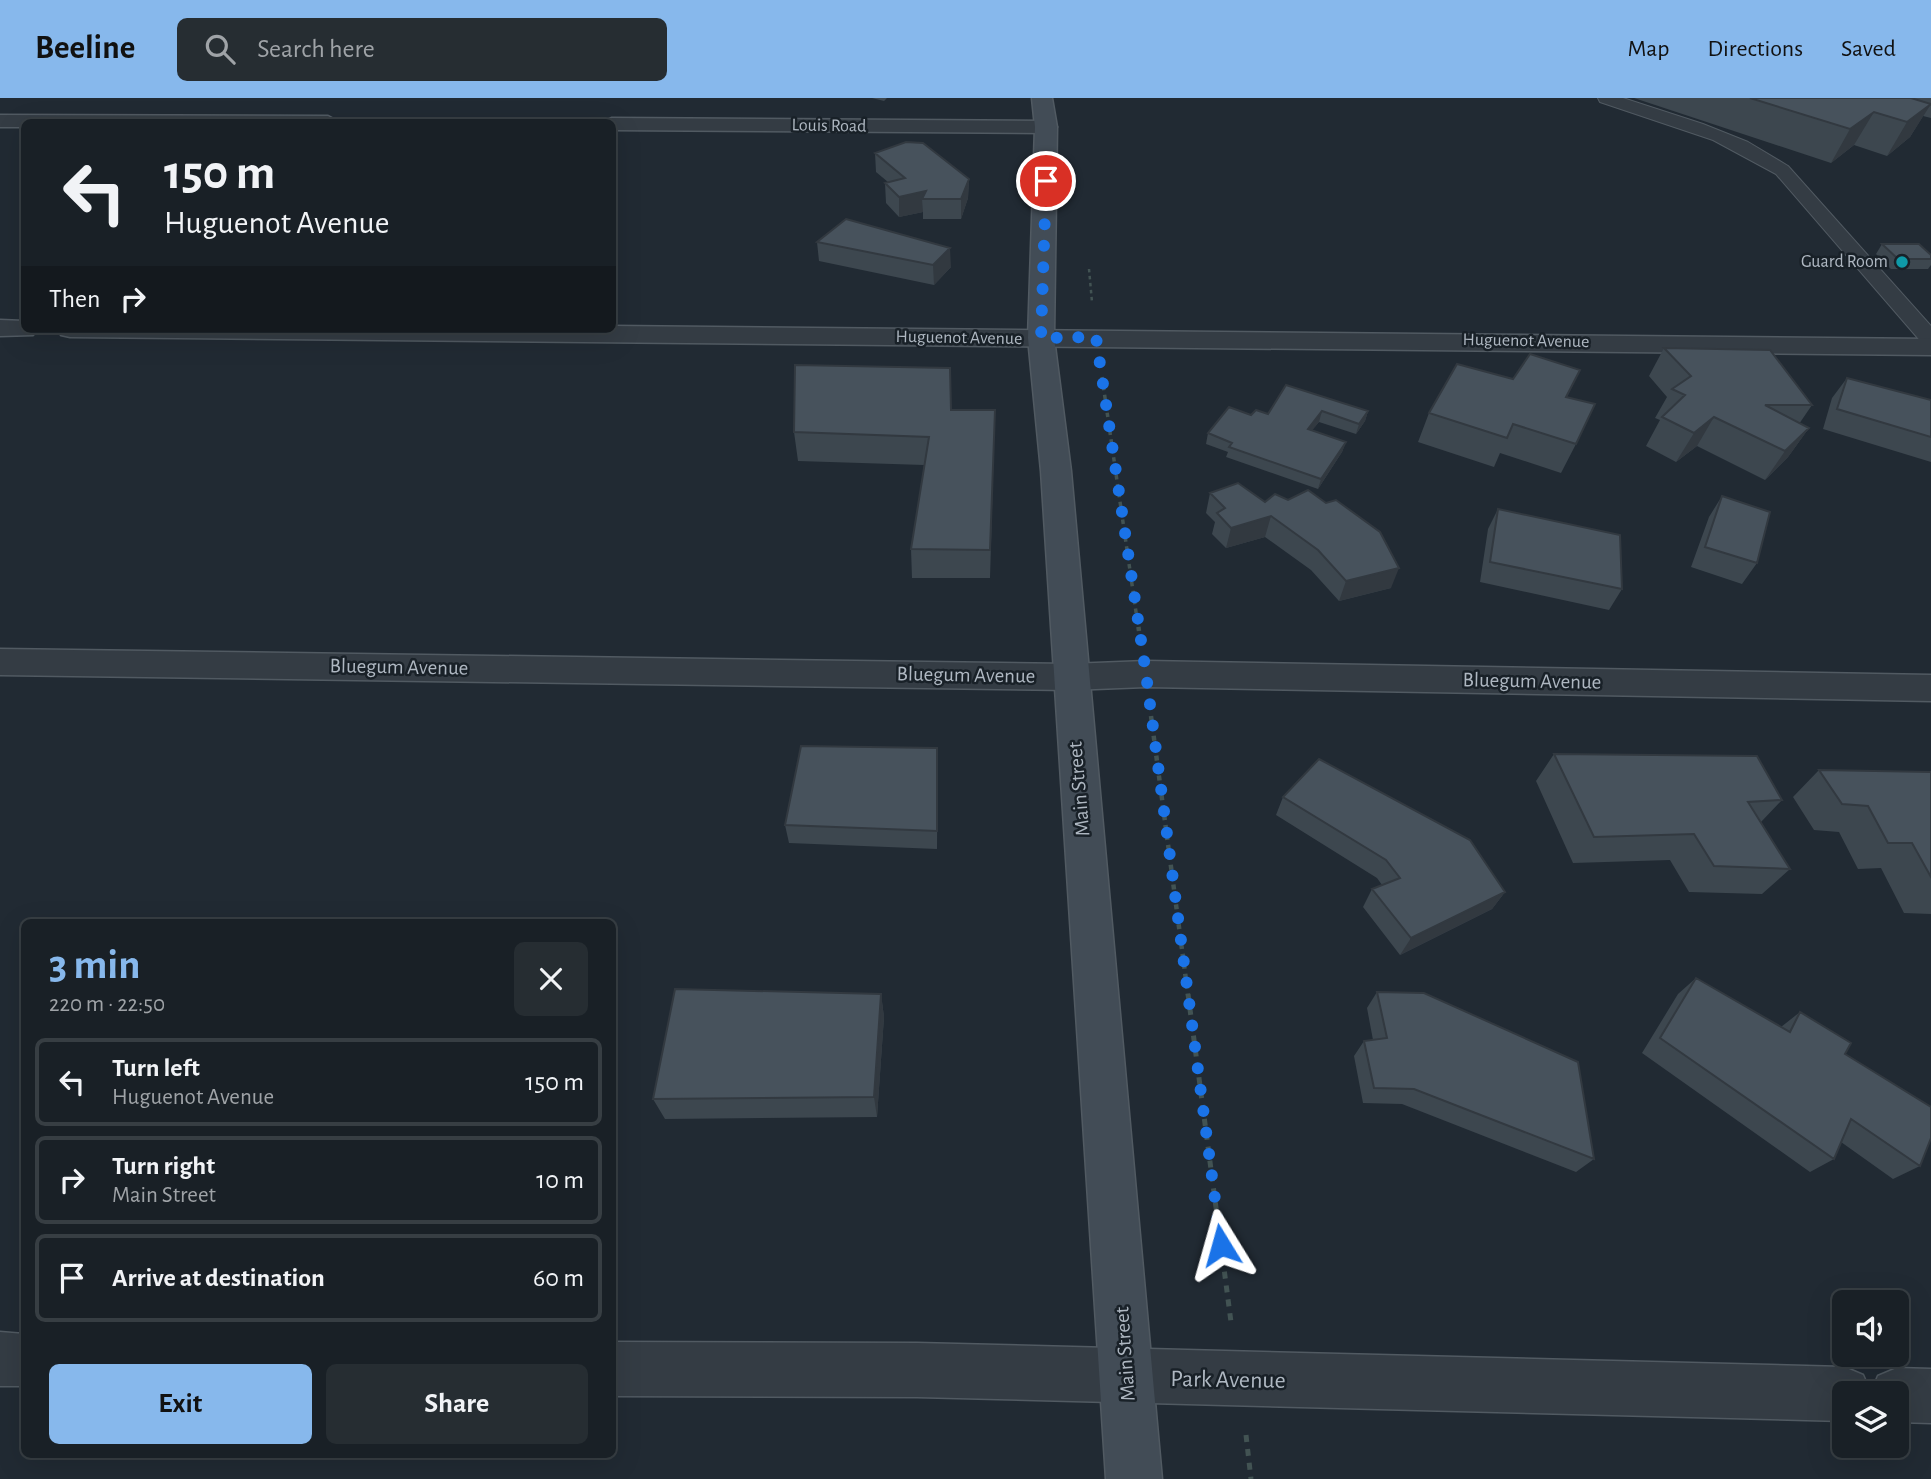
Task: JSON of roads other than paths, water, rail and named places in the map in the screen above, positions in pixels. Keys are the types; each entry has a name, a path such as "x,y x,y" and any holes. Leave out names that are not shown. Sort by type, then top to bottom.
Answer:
{"street":[{"path":"298,119 315,98"},
{"name":"Louis Road","path":"616,124 678,116 1044,113"},
{"name":"Main Street","path":"1044,113 1041,338 1056,471 1134,1479"},
{"path":"0,121 21,121"},
{"path":"0,328 21,329"},
{"name":"Huguenot Avenue","path":"502,333 1931,347"},
{"name":"Bluegum Avenue","path":"0,662 1070,677 1146,674 1931,688"},
{"path":"0,1359 21,1360"},
{"name":"Park Avenue","path":"616,1369 917,1370 1239,1381 1832,1394"},
{"path":"1909,1395 1931,1396"}],"lane":[{"path":"1606,98 1727,141 1763,156 1782,170 1931,338"}],"place":[{"name":"Guard Room","path":"1902,262"}]}
